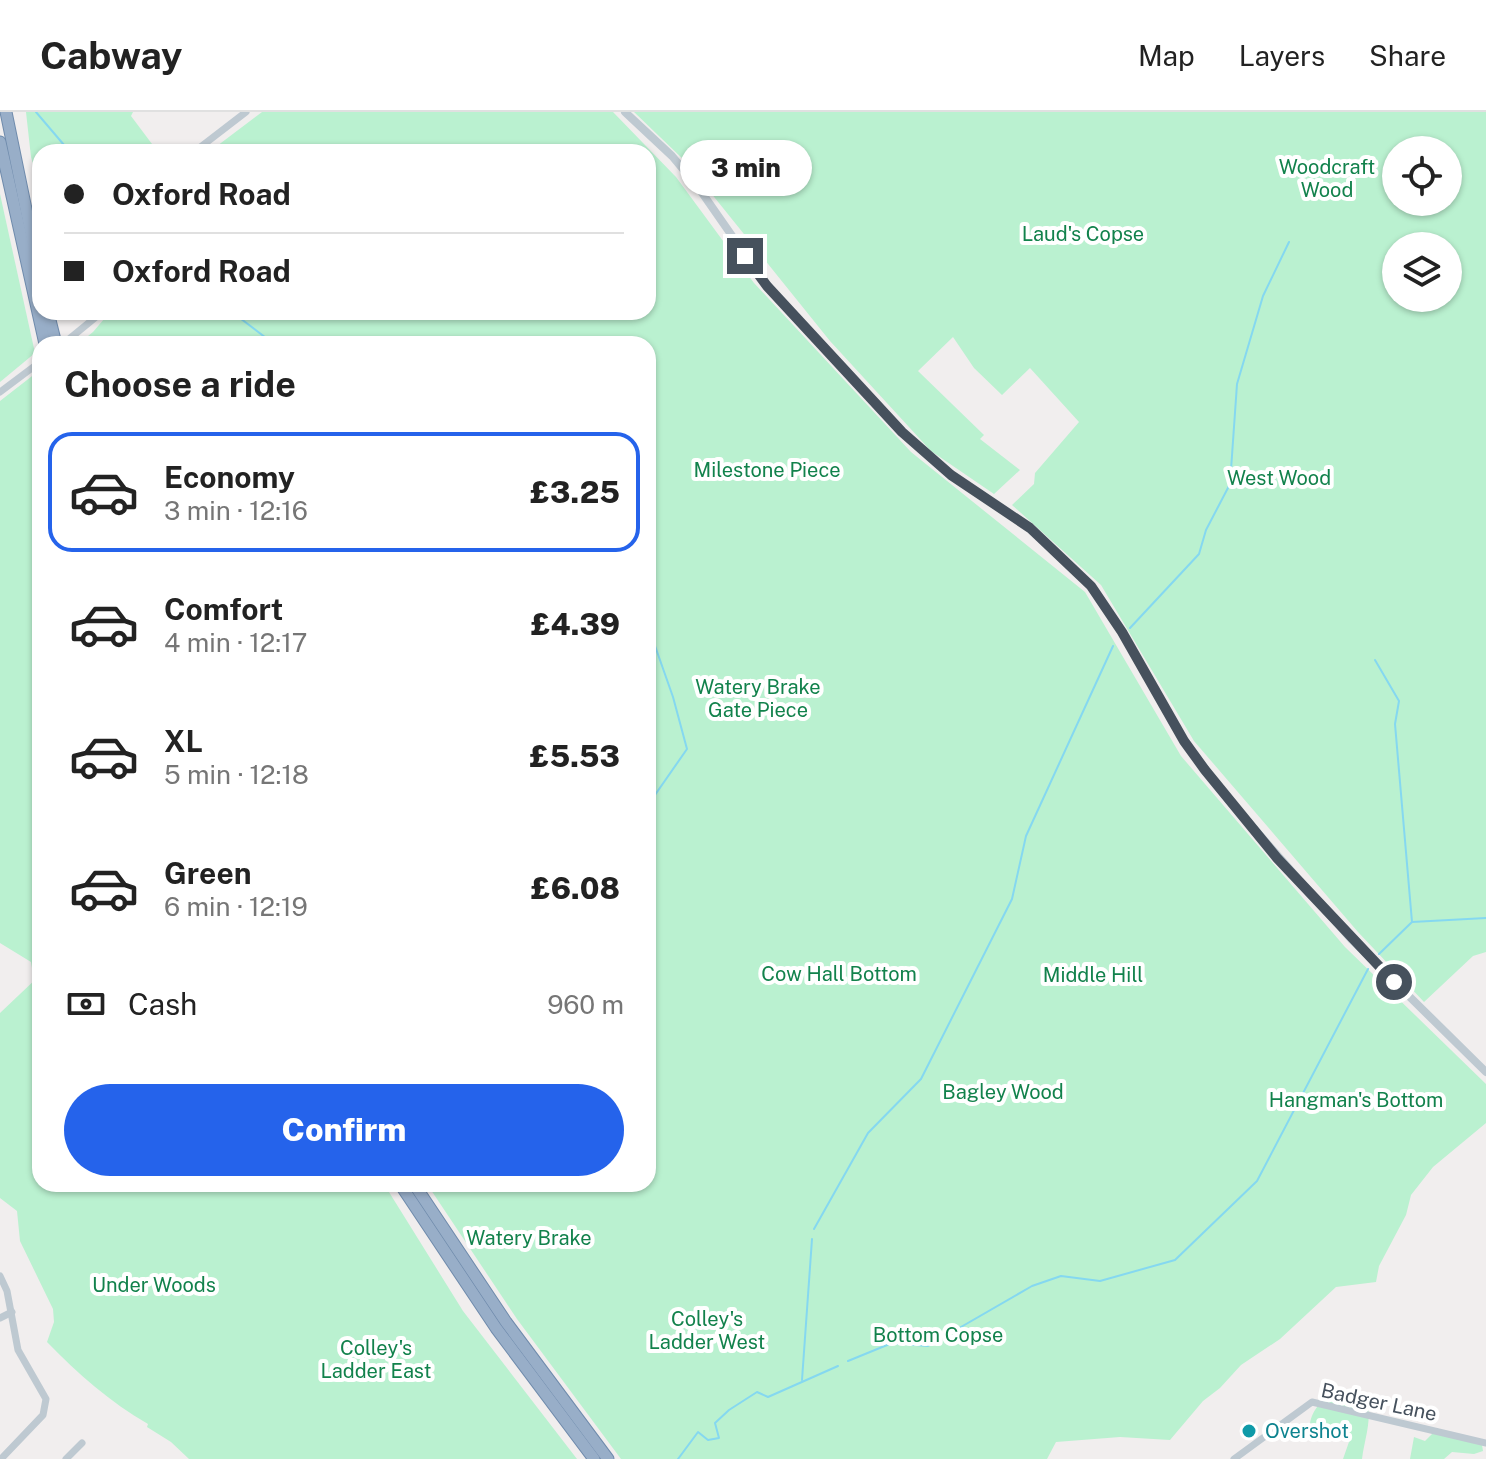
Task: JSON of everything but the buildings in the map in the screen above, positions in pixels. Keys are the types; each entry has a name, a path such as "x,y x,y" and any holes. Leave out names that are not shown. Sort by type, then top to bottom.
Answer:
{"highway":[{"path":"6,112 32,238"},
{"path":"0,142 32,290"},
{"path":"405,1192 496,1328 594,1459"},
{"path":"419,1192 506,1322 608,1459"}],"street":[{"path":"204,144 246,112"},
{"path":"625,112 672,156 698,187 767,286 902,432 951,475 1030,528 1091,586 1122,632 1184,741 1228,799 1352,940 1486,1072"},
{"path":"73,336 93,320"},
{"path":"0,392 32,368"},
{"path":"0,1276 12,1312 18,1350 43,1391 46,1407 43,1415 1,1459"},
{"path":"0,1318 12,1312"},
{"name":"Badger Lane","path":"1234,1459 1312,1402 1486,1443"},
{"path":"66,1459 82,1443"}],"green space":[{"path":"26,112 133,112 131,116 152,144 32,144 32,160"},
{"name":"Bagley Wood","path":"262,112 613,112 644,144 220,144"},
{"name":"West Wood","path":"634,112 1486,112 1486,952 1473,956 1424,1002 1358,932 1194,741 1101,585 1012,505 1034,484 1035,473 1079,422 1030,368 1002,395 974,368 953,337 918,371 984,435 980,439 1020,470 994,494 931,451 830,341 686,162"},
{"name":"Bagley Wood","path":"656,156 676,177 754,283 911,452 1085,592 1181,756 1345,947 1486,1084 1486,1123 1433,1167 1411,1195 1406,1215 1379,1266 1376,1282 1336,1287 1280,1339 1241,1365 1203,1401 1170,1440 1120,1437 1056,1442 1047,1459 621,1459 517,1319 432,1192 656,1192 656,336 88,336 103,320 656,320"},
{"path":"0,194 32,339 32,355 0,382"},
{"path":"32,376 32,968 31,962 0,943 0,401"},
{"path":"32,983 32,1192 389,1192 463,1311 577,1459 189,1459 171,1442 147,1427 148,1424 95,1387 47,1342 54,1322 53,1309 20,1241 17,1211 0,1198 0,1013"},
{"path":"1325,1398 1368,1407 1362,1459 1343,1459 1350,1439 1344,1430 1311,1432 1311,1418"},
{"path":"1433,1433 1482,1445 1483,1451 1474,1454 1452,1452 1444,1459 1410,1459 1414,1437 1425,1441"}],"waterway":[{"path":"36,112 63,144"},
{"path":"1130,628 1199,554 1206,530 1230,484 1237,384 1263,296 1289,242"},
{"path":"242,320 264,336"},
{"path":"814,1229 868,1133 921,1079 1012,899 1026,836 1113,646"},
{"path":"656,649 687,749 656,794"},
{"path":"1375,660 1399,701 1395,724 1412,922 1379,954"},
{"path":"1412,922 1486,918"},
{"path":"848,1361 892,1343 928,1346 1032,1286 1061,1276 1100,1281 1175,1260 1257,1181 1368,969"},
{"path":"802,1380 812,1239"},
{"path":"678,1459 698,1432 708,1440 719,1438 715,1423 757,1392 768,1397 838,1366"}],"place":[{"name":"Overshot","path":"1249,1431"}],"route":[{"path":"745,256 767,286 902,432 951,475 1030,528 1091,586 1122,632 1184,741 1205,770 1277,858 1394,982"}],"park label":[{"name":"Woodcraft Wood","path":"1327,178"},
{"name":"Laud's Copse","path":"1083,234"},
{"name":"Milestone Piece","path":"767,470"},
{"name":"Watery Brake Gate Piece","path":"758,698"},
{"name":"Cow Hall Bottom","path":"839,974"},
{"name":"Middle Hill","path":"1093,975"},
{"name":"Hangman's Bottom","path":"1356,1100"},
{"name":"Watery Brake","path":"529,1238"},
{"name":"Under Woods","path":"154,1285"},
{"name":"Colley's Ladder West","path":"707,1330"},
{"name":"Bottom Copse","path":"938,1335"},
{"name":"Colley's Ladder East","path":"376,1360"}]}
